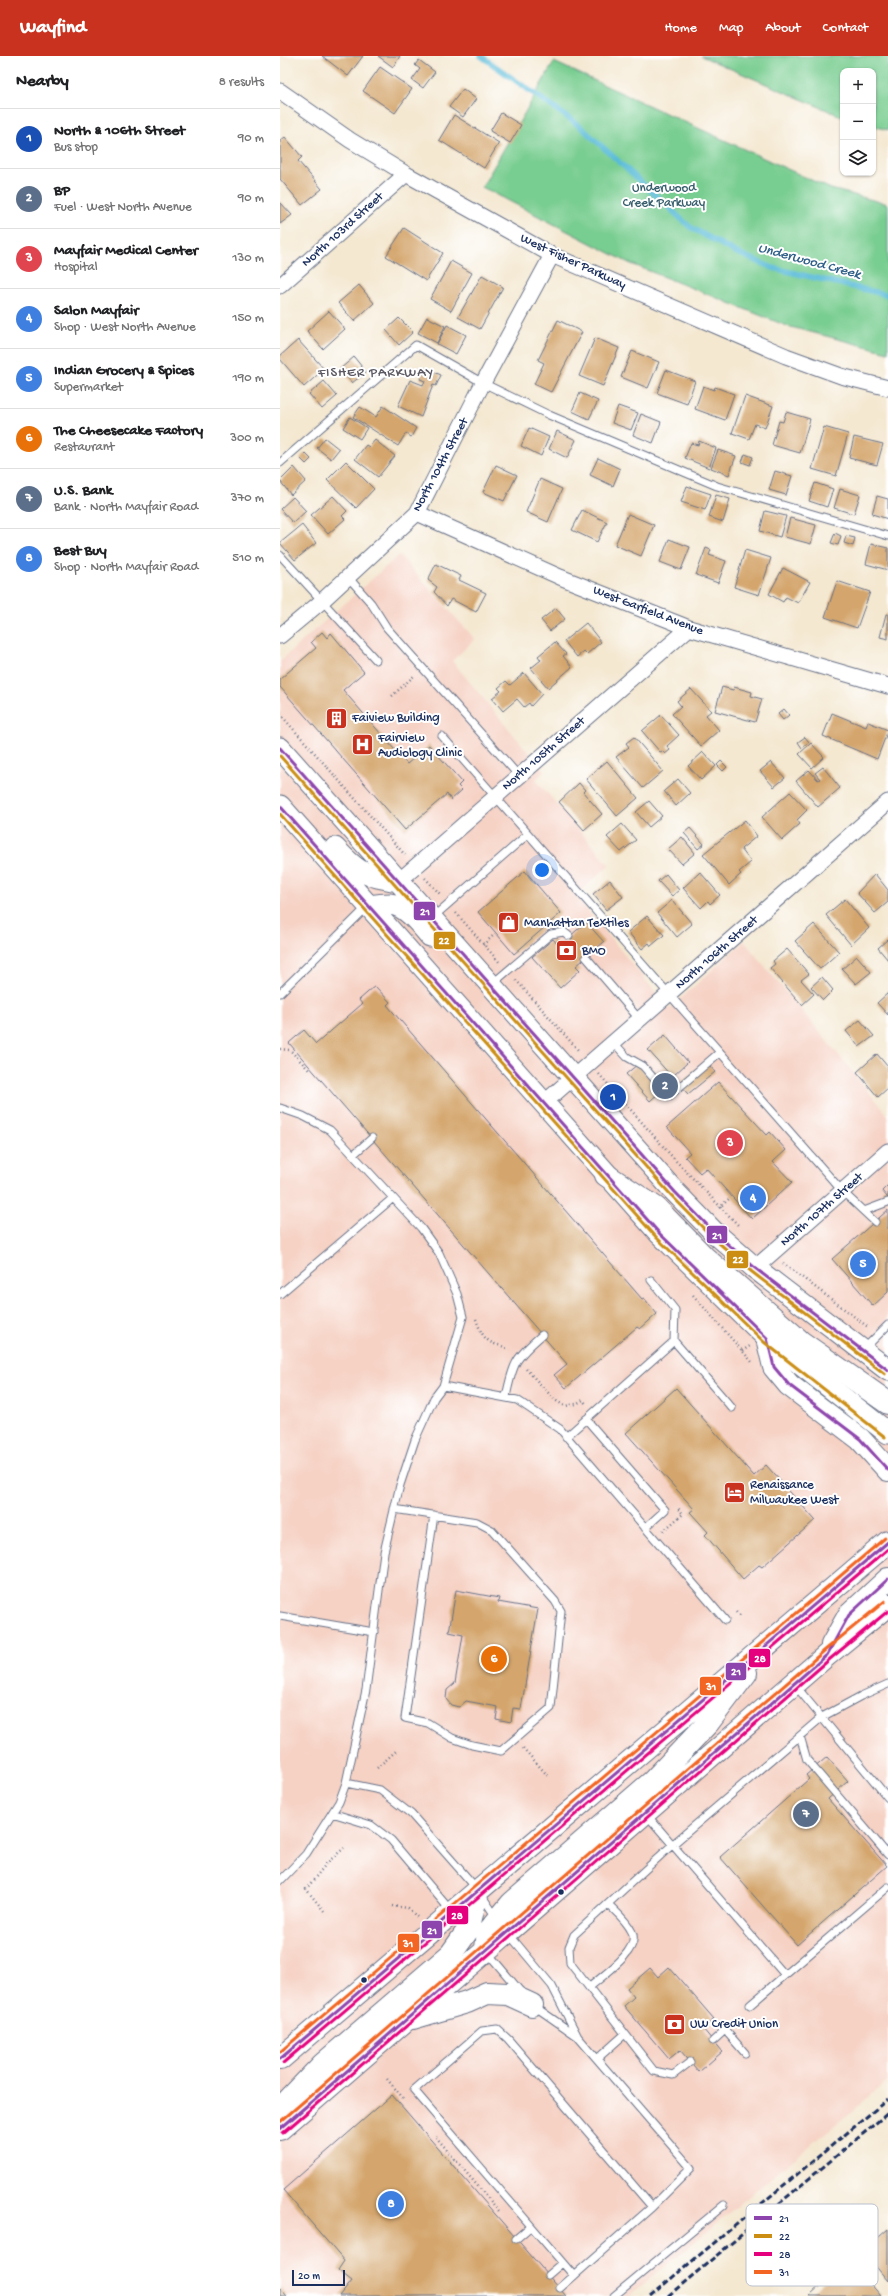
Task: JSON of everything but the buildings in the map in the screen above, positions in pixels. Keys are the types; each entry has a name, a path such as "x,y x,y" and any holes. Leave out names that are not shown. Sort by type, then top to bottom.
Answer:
{"main road":[{"path":"280,748 675,1192 715,1233 755,1268 888,1370"},
{"path":"280,804 325,837 352,866 361,872 369,876 399,881"},
{"path":"280,804 368,906 544,1103 606,1175 665,1239 767,1338 888,1433"},
{"path":"368,906 392,904 414,919 480,992 535,1035"},
{"path":"606,1175 656,1208 716,1267 802,1342 888,1403"},
{"path":"767,1338 774,1367 789,1385 860,1439 888,1470"},
{"path":"280,2059 772,1638 888,1542"},
{"path":"827,1655 849,1615 888,1580"},
{"path":"280,2109 323,2064 451,1954 502,1925 645,1813 827,1655 888,1605"},
{"path":"827,1655 888,1625"},
{"path":"502,1925 528,1887 653,1781 708,1723 772,1638"},
{"path":"280,2129 406,2020 476,1939 478,1890"},
{"path":"406,2020 467,2002 487,1993 508,1994 532,2005"}],"street":[{"name":"West Fisher Parkway","path":"280,91 350,140 406,174 552,255 786,356 840,376 888,388"},
{"name":"North 103rd Street","path":"280,286 406,174"},
{"name":"North 104th Street","path":"280,636 322,601 417,513 483,383 552,255"},
{"name":"West Garfield Avenue","path":"417,513 560,577 689,628 888,686"},
{"name":"North 105th Street","path":"399,881 689,628"},
{"name":"North 106th Street","path":"544,1103 670,995 888,802"},
{"name":"North 107th Street","path":"755,1268 888,1152"}],"lane":[{"path":"280,463 416,345 483,383 549,415 717,486 888,536"},
{"path":"280,555 376,660"},
{"path":"348,577 371,603 388,628 519,776"},
{"path":"442,736 843,1192 875,1222"},
{"path":"432,918 528,834"},
{"path":"280,992 368,906"},
{"path":"491,985 551,934 564,932 569,936"},
{"path":"586,957 640,1021"},
{"path":"614,1043 627,1057 643,1066 669,1096 720,1052"},
{"path":"280,1108 303,1116 326,1128 421,1228 439,1254 458,1300 463,1317 443,1386 434,1398 415,1440 394,1509 384,1552 366,1690 346,1783 339,1802 306,1854 280,1881"},
{"path":"353,1155 372,1138"},
{"path":"280,1294 393,1198"},
{"path":"864,1211 888,1202"},
{"path":"650,1280 675,1310 674,1341 732,1408"},
{"path":"862,1351 888,1325"},
{"path":"506,1397 515,1363 520,1354 542,1335"},
{"path":"566,1437 674,1341"},
{"path":"443,1386 517,1400 560,1429 725,1620"},
{"path":"586,1419 665,1510 645,1528"},
{"path":"394,1509 434,1515 477,1522 492,1530 555,1601 561,1611 551,1708 501,1751 472,1745 452,1738 428,1723 405,1718 434,1515"},
{"path":"280,1616 374,1632"},
{"path":"794,1684 888,1798"},
{"path":"690,2062 673,2075 654,2071 570,1963 569,1947 574,1935 672,1845 822,1718 861,1696 888,1684"},
{"path":"800,1736 807,1760 888,1854"},
{"path":"346,1783 380,1790 411,1814 478,1890 502,1925 552,1986 578,2037 691,2168 652,2207 560,2288"},
{"path":"332,1813 371,1825 391,1840 532,2005 578,2037"},
{"path":"645,1813 785,1975"},
{"path":"750,2005 888,1887"},
{"path":"590,1987 628,1953 633,1943 633,1933 608,1904"},
{"path":"574,2276 414,2090 482,2031 497,2029 508,2039 652,2207"},
{"path":"713,2041 725,2030 745,2053"},
{"path":"597,2059 625,2034"},
{"path":"614,2296 724,2205"},
{"path":"516,2238 531,2226"},
{"path":"548,2275 562,2263"}],"path":[{"path":"392,696 424,668"},
{"path":"280,714 404,854"},
{"path":"429,882 442,897"},
{"path":"456,913 505,967"},
{"path":"479,949 495,934"},
{"path":"518,982 579,1052"},
{"path":"280,1049 290,1050 309,1070"},
{"path":"605,1080 628,1109 743,1231"},
{"path":"617,1096 622,1092"},
{"path":"628,1109 633,1104"},
{"path":"715,1210 730,1198"},
{"path":"784,1264 870,1329"},
{"path":"476,1319 481,1332 487,1341 505,1346 510,1351"},
{"path":"525,1368 555,1400 565,1406 576,1404 583,1400 588,1406"},
{"path":"515,1738 548,1776"},
{"path":"377,1768 396,1751"},
{"path":"324,1911 306,1889 327,1863 344,1848"},
{"path":"392,1906 408,1908 418,1919"},
{"path":"387,2079 406,2102"},
{"path":"435,2136 499,2211"},
{"path":"450,2162 454,2158"}],"shaded area":[{"path":"399,555 475,639 452,661 544,771 536,780 609,865 576,896 669,1009 744,941 888,1115 888,2081 629,2296 280,2296 280,661"}],"green space":[{"path":"701,56 888,56 888,130 876,127 876,68 840,68 840,116"},
{"name":"Underwood Creek Parkway","path":"554,62 831,189 888,204 888,352 787,326 629,263 482,187"}],"waterway":[{"name":"Underwood Creek","path":"481,56 581,127 690,227 735,252 773,268 888,295"}],"railway":[{"path":"761,2204 888,2099"},
{"path":"779,2204 888,2113"},
{"path":"650,2296 746,2217"},
{"path":"668,2296 746,2231"}],"transit line":[{"name":"21","path":"280,748 675,1192 715,1233 755,1268 888,1370"},
{"name":"22","path":"280,756 671,1195 711,1236 752,1272 885,1374"},
{"name":"21","path":"280,806 660,1234 767,1338 774,1367 789,1385 860,1439 888,1470"},
{"name":"22","path":"280,814 657,1238 764,1342 885,1437"},
{"name":"31","path":"280,2052 885,1538"},
{"name":"21","path":"280,2059 888,1542"},
{"name":"28","path":"283,2063 888,1549"},
{"name":"21","path":"280,2129 827,1655 849,1615 888,1579"},
{"name":"31","path":"280,2122 824,1651 885,1601"},
{"name":"28","path":"283,2133 830,1659 888,1611"}],"place":[{"name":"Faiview Building","path":"337,718"},
{"name":"Fairview Audiology Clinic","path":"362,745"},
{"name":"Manhattan Textiles","path":"508,923"},
{"name":"BMO","path":"566,951"},
{"name":"BP","path":"665,1086"},
{"name":"North & 106th Street","path":"613,1097"},
{"name":"Mayfair Medical Center","path":"730,1143"},
{"name":"Salon Mayfair","path":"753,1198"},
{"name":"Indian Grocery & Spices","path":"863,1264"},
{"name":"Renaissance Milwaukee West","path":"734,1492"},
{"name":"The Cheesecake Factory","path":"494,1659"},
{"name":"U.S. Bank","path":"806,1814"},
{"name":"UW Credit Union","path":"674,2024"},
{"name":"Best Buy","path":"391,2204"}],"district":[{"name":"FISHER PARKWAY","path":"376,373"}]}
